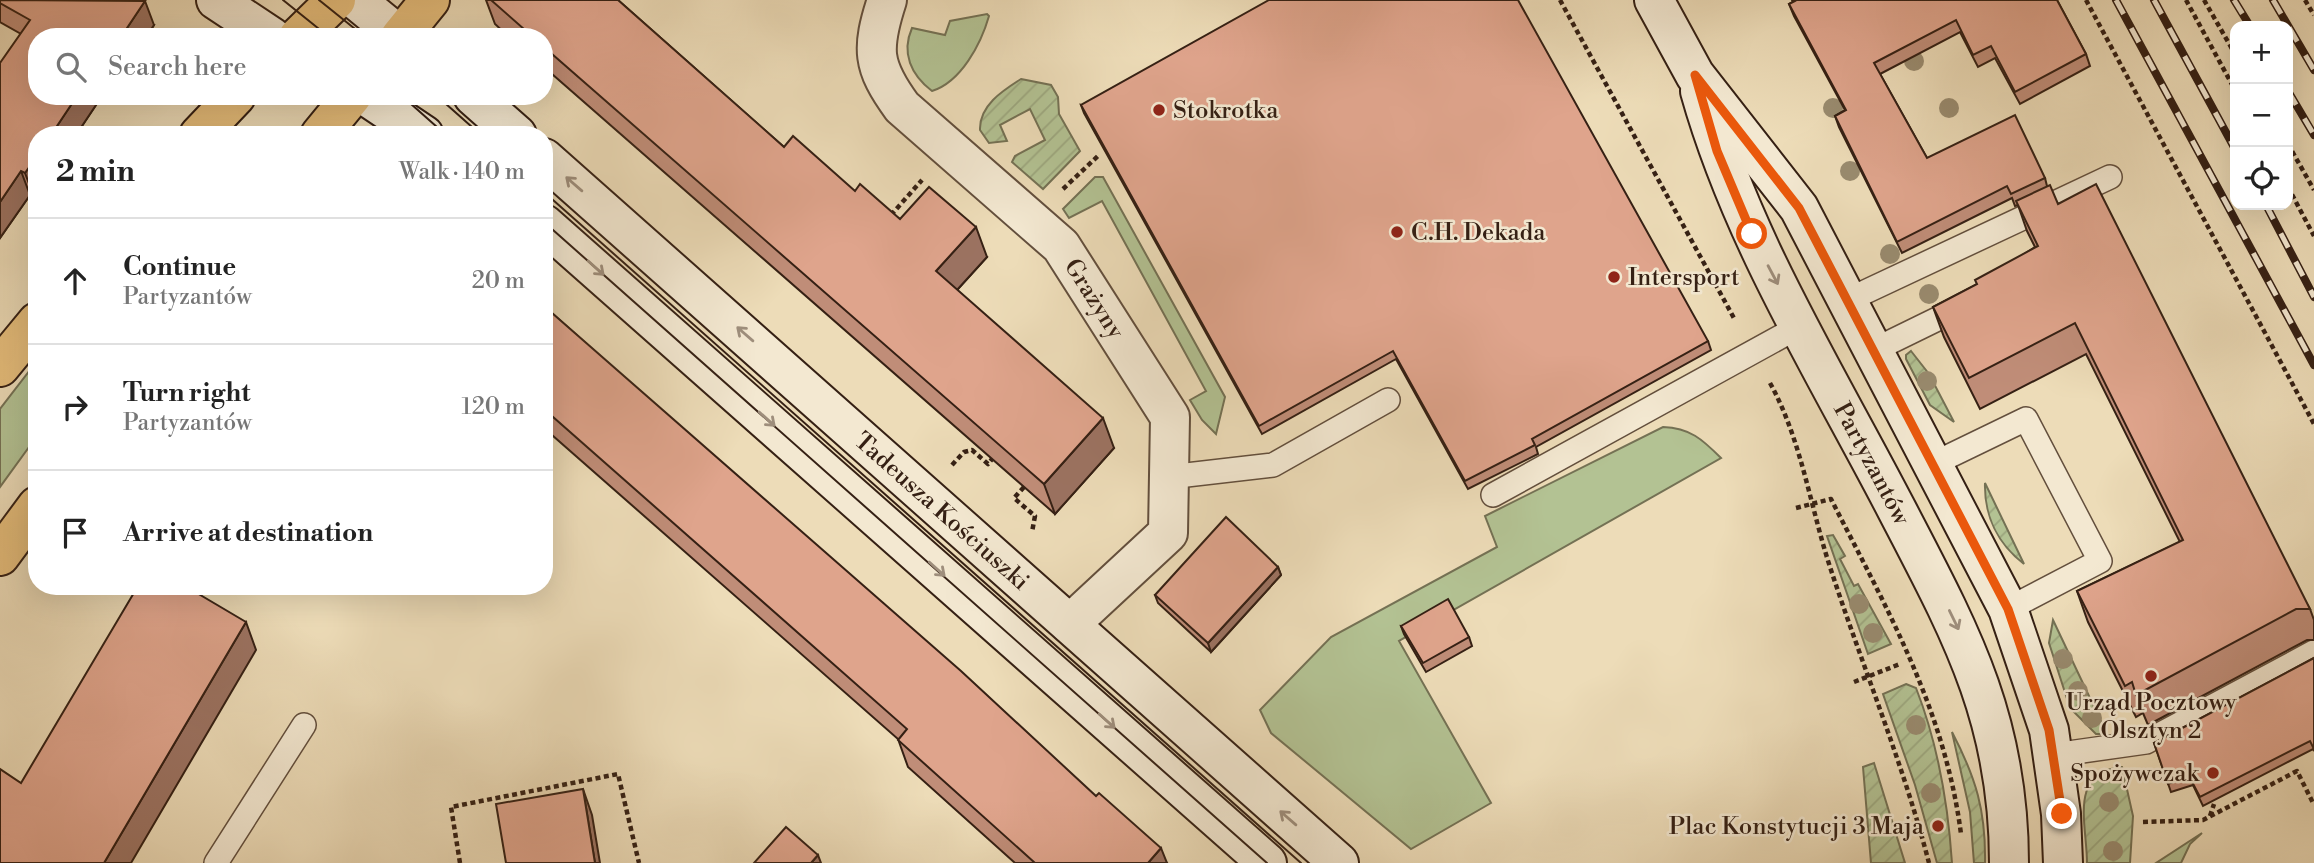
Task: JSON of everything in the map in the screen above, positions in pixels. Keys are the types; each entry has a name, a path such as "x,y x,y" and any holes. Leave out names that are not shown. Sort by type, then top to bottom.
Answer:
{"main road":[{"path":"307,28 336,0"},
{"path":"407,28 430,0"},
{"path":"208,126 228,105"},
{"path":"327,126 345,105"},
{"path":"0,367 28,333"},
{"path":"0,556 28,518"}],"street":[{"path":"216,0 258,28"},
{"path":"356,0 390,28"},
{"name":"Grażyny","path":"887,0 876,45 882,79 902,107 1061,246 1170,417 1168,533 1070,624"},
{"name":"Partyzantów","path":"1654,0 1695,75 1799,208 2008,609 2033,676 2054,755 2062,814 2063,863"},
{"name":"Partyzantów","path":"1695,75 1717,151 1752,234 1950,612 1975,669 1986,699 2000,763 2009,863"},
{"path":"379,105 411,126"},
{"path":"483,105 507,126"},
{"name":"Tadeusza Kościuszki","path":"553,166 1337,862"},
{"name":"Tadeusza Kościuszki","path":"553,232 1267,863"}],"lane":[{"path":"1847,300 2110,177"},
{"path":"1874,350 1986,295"},
{"path":"1493,495 1800,326"},
{"path":"1169,477 1273,465 1388,400"},
{"path":"1933,464 2026,419 2094,549 2100,561 2008,609"},
{"path":"2054,755 2146,742 2314,652"},
{"path":"216,863 304,725"}],"path":[{"path":"1560,0 1785,411 1796,440 1832,572 1906,781 1929,863"},
{"path":"2086,0 2314,424"},
{"path":"2186,0 2232,84"},
{"path":"2204,0 2230,45"},
{"path":"2305,0 2314,15"},
{"path":"2290,147 2314,190"},
{"path":"1062,191 1099,155"},
{"path":"883,224 927,174"},
{"path":"2293,196 2314,236"},
{"path":"959,457 972,450 988,464 992,459"},
{"path":"1024,487 1014,498 1035,516 1031,537"},
{"path":"1796,508 1831,499 1912,660 1944,745 1956,797 1962,843"},
{"path":"1854,682 1900,664"},
{"path":"2143,822 2203,820 2297,771 2314,805"},
{"path":"460,863 451,807 618,774 639,863"},
{"path":"2210,816 2214,804"}],"green space":[{"path":"987,14 989,16 975,50 961,71 932,91 918,78 910,63 908,46 912,28 945,35 950,21"},
{"path":"1021,79 1051,85 1058,97 1059,114 1080,151 1043,189 1012,162 1015,156 1045,140 1030,109 1000,125 1007,141 989,143 980,130 983,114 988,106 999,94"},
{"path":"1095,177 1103,177 1225,397 1216,434 1202,420 1190,400 1206,391 1102,201 1069,218 1063,209"},
{"path":"1911,351 1929,374 1954,422 1930,405 1906,359 1906,355"},
{"path":"28,373 28,448 0,487 0,409"},
{"path":"1663,427 1695,436 1721,458 1399,641 1491,803 1411,849 1271,733 1260,710 1331,637 1497,547 1485,516"},
{"path":"1985,483 2024,564 2007,548 1994,528 1987,507"},
{"path":"1833,535 1845,556 1840,559 1854,586 1858,584 1891,644 1868,654 1827,536"},
{"path":"2053,620 2107,734 2096,734 2070,708 2049,643"},
{"path":"1906,684 1916,688 1936,752 1945,796 1952,863 1937,863 1915,785 1883,694"},
{"path":"1952,732 1978,795 1984,827 1985,863 1974,863 1970,812"},
{"path":"1874,763 1905,863 1871,863 1863,767"},
{"path":"2122,767 2133,816 2130,863 2087,863 2084,802 2087,789 2094,779 2105,771"},
{"path":"2202,833 2190,844 2181,863 2156,863"}],"building":[{"path":"0,0 145,1 127,28 28,28 28,105 71,105 57,126 28,126 28,169 25,173 21,171 0,202 0,63 30,20 0,3"},
{"path":"491,0 618,0 784,147 793,136 855,191 860,184 900,219 929,187 976,227 936,271 1103,418 1044,484 553,55 553,28 523,28"},
{"name":"C.H. Dekada","path":"1269,0 1518,0 1708,341 1532,439 1535,445 1465,481 1393,351 1259,426 1081,105"},
{"path":"1794,0 2057,0 2086,54 2015,92 1991,46 1973,55 1956,20 1874,63 1927,158 2015,115 2045,178 2011,194 2007,186 1897,242 1835,116 1846,110 1789,4"},
{"path":"2096,184 2310,609 2296,609 2136,695 2132,682 2125,686 2077,591 2183,540 2075,323 1969,378 1933,307 1977,284 1975,280 2038,246 2016,201 2050,185 2058,204"},
{"path":"553,314 961,671 1096,796 1099,793 1161,848 1148,863 1035,863 898,740 907,729 553,417"},
{"path":"1226,517 1278,567 1208,643 1155,595"},
{"path":"133,595 200,595 246,622 104,863 0,863 0,769 21,783"},
{"path":"1448,599 1469,637 1423,663 1401,626"},
{"path":"2314,658 2314,749 2310,741 2200,797 2189,776 2168,784 2154,743"},
{"path":"583,789 595,863 506,863 496,804"},
{"path":"786,827 818,855 811,863 754,863"}],"tram line":[{"path":"283,0 318,28"},
{"path":"319,0 354,28"},
{"path":"412,105 436,126"},
{"path":"447,105 471,126"},
{"path":"553,200 1301,863"},
{"path":"553,230 1267,863"}],"railway":[{"path":"2116,0 2314,365"},
{"path":"2154,0 2234,147"},
{"path":"2234,0 2247,21"},
{"path":"2273,0 2314,70"},
{"path":"2293,99 2314,135"},
{"path":"2269,210 2314,297"}],"place":[{"name":"Stokrotka","path":"1159,110"},
{"name":"C.H. Dekada","path":"1397,232"},
{"name":"Intersport","path":"1614,277"},
{"name":"Urząd Pocztowy Olsztyn 2","path":"2151,676"},
{"name":"Spożywczak","path":"2213,773"},
{"name":"Plac Konstytucji 3 Maja","path":"1938,826"}],"route":[{"path":"1752,234 1717,151 1695,75 1754,146 1799,208 2008,609 2020,636 2049,730 2062,814"}]}
